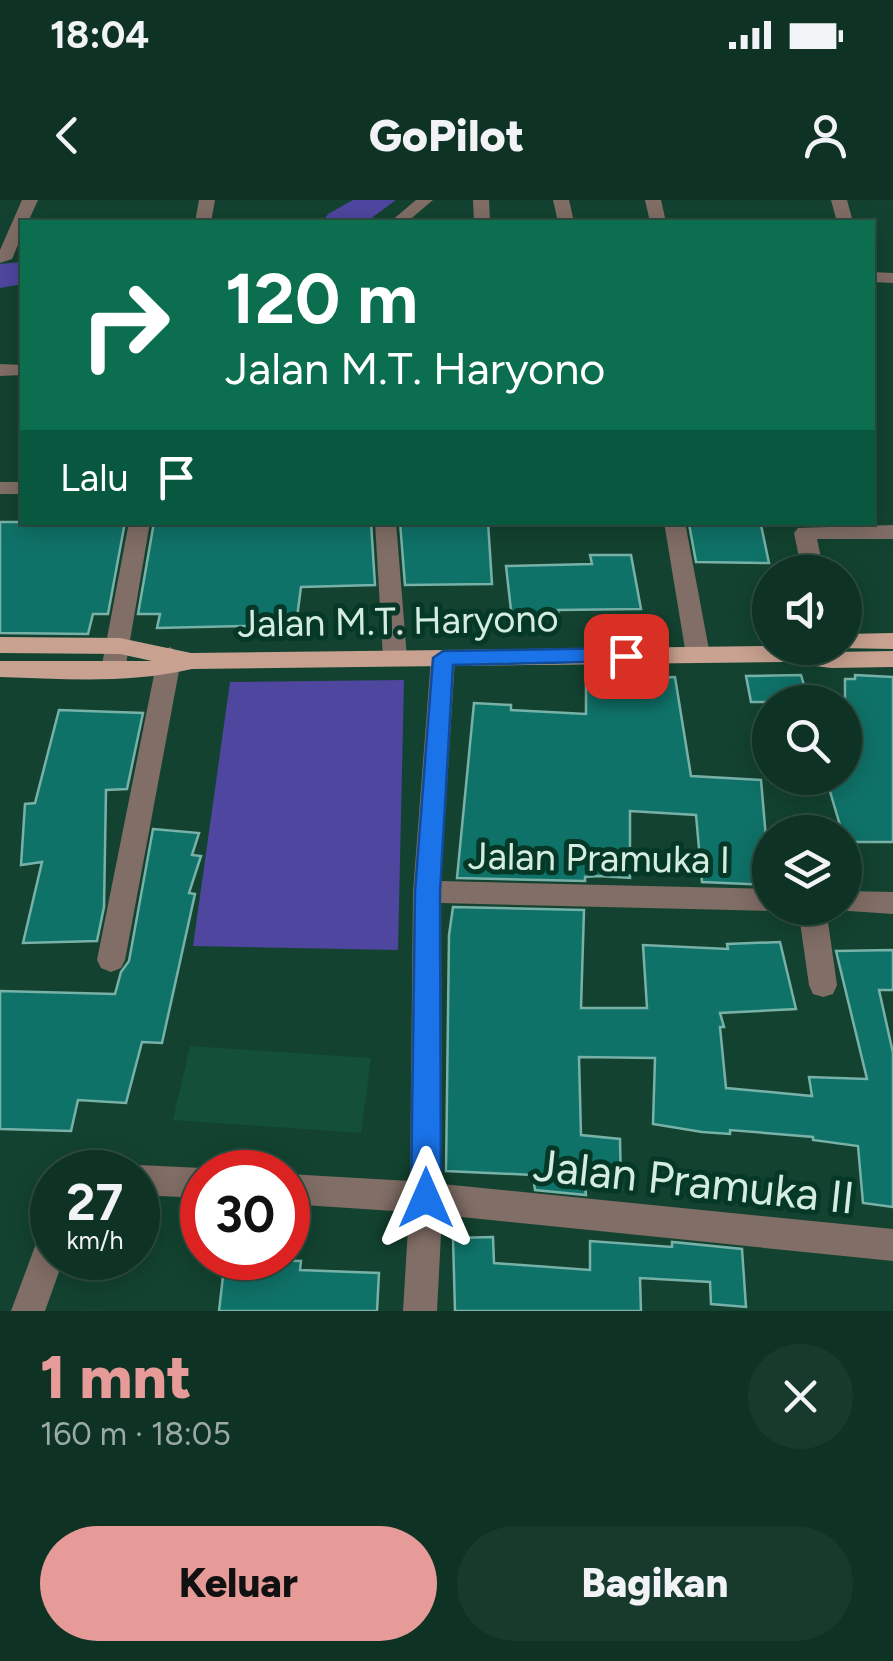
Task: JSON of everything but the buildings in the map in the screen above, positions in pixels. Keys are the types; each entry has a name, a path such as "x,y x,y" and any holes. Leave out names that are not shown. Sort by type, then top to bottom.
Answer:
{"main road":[{"path":"862,642 893,641"},
{"name":"Jalan M.T. Haryono","path":"0,644 120,646 177,661"},
{"name":"Jalan M.T. Haryono","path":"0,669 113,670 177,661 752,654"},
{"name":"Jalan M.T. Haryono","path":"862,659 893,658"}],"street":[{"path":"400,220 425,200"},
{"path":"4,259 20,223"},
{"path":"113,670 140,525"},
{"path":"386,525 394,658"},
{"path":"675,525 698,654"},
{"path":"808,555 800,528 893,532"},
{"path":"420,1311 426,1198 427,892 443,658"},
{"path":"112,960 177,661"},
{"name":"Jalan Pramuka I","path":"427,892 752,900"},
{"path":"862,902 893,903"},
{"path":"814,925 823,985"},
{"name":"Jalan Pramuka II","path":"310,1190 426,1198 893,1245"},
{"path":"28,1311 39,1280"}],"shaded area":[{"path":"404,680 398,950 193,946 230,682"},
{"path":"190,1046 371,1058 361,1133 173,1120"}],"waterway":[{"path":"344,220 378,200"},
{"path":"0,276 20,273"}],"route":[{"path":"426,1198 427,892 443,658 626,656"}]}
